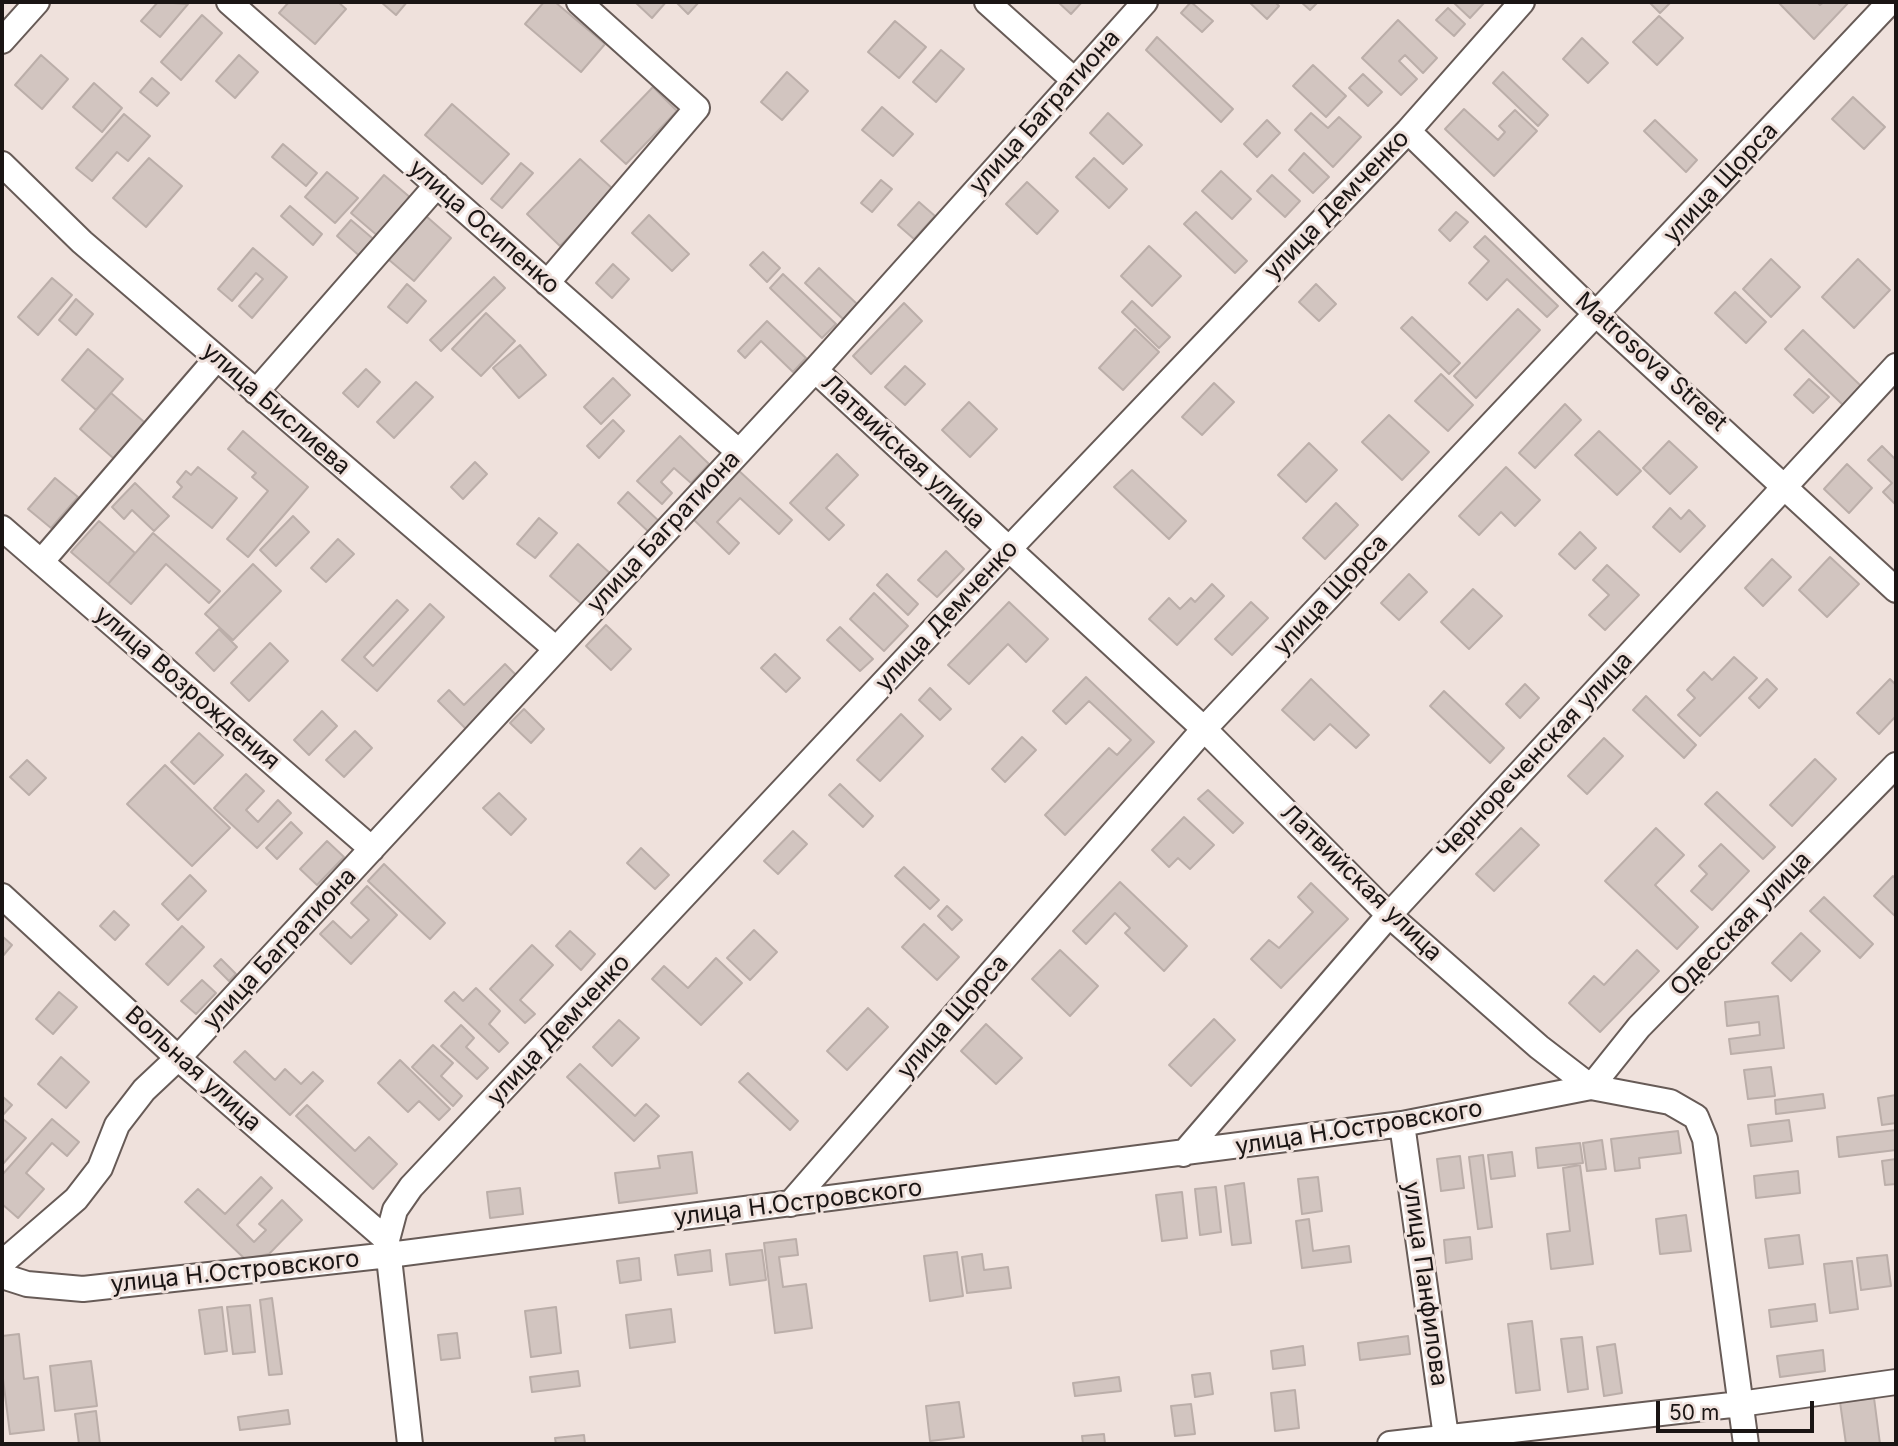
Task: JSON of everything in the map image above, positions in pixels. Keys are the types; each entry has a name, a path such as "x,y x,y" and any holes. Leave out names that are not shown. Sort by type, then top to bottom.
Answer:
{"street":[{"path":"2,41 37,2"},
{"name":"улица Осипенко","path":"229,2 740,452"},
{"path":"987,2 1074,80"},
{"name":"улица Багратиона","path":"2,1263 76,1199 100,1168 117,1125 144,1090 178,1058 740,452 1145,2"},
{"name":"улица Демченко","path":"388,1247 395,1210 426,1170 1008,550 1408,131 1522,2"},
{"name":"улица Щорса","path":"790,1204 1204,729 1890,2"},
{"path":"547,283 696,108 583,3"},
{"name":"Matrosova Street","path":"1408,131 1597,315 1784,484 1896,590"},
{"name":"улица Бислиева","path":"2,164 82,242 556,649"},
{"path":"256,392 437,185"},
{"path":"41,562 217,358"},
{"name":"Чернореченская улица","path":"1183,1154 1389,915 1784,484 1896,366"},
{"name":"Латвийская улица","path":"815,370 1204,729 1389,915 1539,1046 1591,1087 1670,1101 1696,1117 1705,1139 1746,1444"},
{"name":"улица Возрождения","path":"2,528 372,849"},
{"name":"Одесская улица","path":"1591,1087 1639,1027 1896,765"},
{"name":"Вольная улица","path":"2,896 388,1247"},
{"name":"улица Н.Островского","path":"2,1276 27,1284 83,1289 388,1247 790,1204 1183,1154 1402,1124 1591,1087"},
{"name":"улица Панфилова","path":"1402,1124 1447,1441"},
{"path":"388,1247 410,1444"},
{"path":"1390,1444 1447,1441 1896,1382"}],"building":[{"path":"158,2 188,4 160,37 141,21"},
{"path":"289,2 338,2 346,9 315,44 279,13"},
{"path":"381,2 407,2 396,15"},
{"path":"544,2 555,2 605,44 581,72 525,24"},
{"path":"635,2 666,2 652,18"},
{"path":"676,2 699,2 688,14"},
{"path":"1058,2 1082,2 1071,14"},
{"path":"1191,2 1213,21 1202,32 1181,13"},
{"path":"1249,2 1275,2 1279,6 1267,19"},
{"path":"1301,2 1318,2 1310,10"},
{"path":"1453,2 1483,2 1484,3 1470,18"},
{"path":"1649,2 1671,2 1660,13"},
{"path":"1778,2 1817,2 1820,5 1824,2 1849,2 1814,39"},
{"path":"1448,8 1465,24 1454,36 1436,20"},
{"path":"202,15 222,33 181,80 161,62"},
{"path":"1659,16 1683,38 1657,65 1633,42"},
{"path":"1398,20 1437,58 1423,73 1405,55 1399,61 1417,79 1401,95 1362,58"},
{"path":"895,21 926,47 899,78 868,52"},
{"path":"1157,37 1233,109 1221,122 1146,50"},
{"path":"1582,38 1608,63 1588,83 1563,59"},
{"path":"941,50 964,69 936,102 913,82"},
{"path":"41,55 68,79 42,109 15,85"},
{"path":"239,55 258,72 235,98 216,81"},
{"path":"1313,65 1346,96 1326,117 1293,86"},
{"path":"787,72 808,91 782,120 761,102"},
{"path":"1503,72 1548,115 1538,126 1493,83"},
{"path":"1363,74 1382,92 1368,106 1349,88"},
{"path":"152,78 169,93 157,106 140,92"},
{"path":"94,83 122,108 102,132 73,107"},
{"path":"653,87 677,111 626,164 601,141"},
{"path":"1853,97 1885,127 1864,149 1832,119"},
{"path":"452,104 509,154 482,184 425,135"},
{"path":"882,107 913,134 893,156 862,130"},
{"path":"1464,109 1498,140 1505,132 1499,126 1515,110 1537,131 1494,176 1445,129"},
{"path":"1108,113 1142,145 1123,164 1090,133"},
{"path":"1311,113 1328,128 1339,117 1361,137 1333,167 1295,130"},
{"path":"124,114 150,136 128,161 117,152 92,181 76,168"},
{"path":"1267,120 1280,133 1257,157 1244,144"},
{"path":"1655,120 1697,160 1686,172 1644,131"},
{"path":"283,144 317,173 306,186 272,157"},
{"path":"1304,153 1329,177 1313,193 1289,170"},
{"path":"149,158 182,186 146,227 113,198"},
{"path":"1094,158 1127,189 1109,208 1076,177"},
{"path":"580,159 614,190 560,246 527,214"},
{"path":"521,163 533,173 502,208 491,199"},
{"path":"1221,171 1251,199 1232,219 1202,191"},
{"path":"327,172 358,198 335,223 305,197"},
{"path":"384,175 412,199 379,237 351,213"},
{"path":"1272,175 1300,201 1285,217 1257,191"},
{"path":"881,180 892,189 872,212 861,203"},
{"path":"1027,182 1058,211 1037,234 1006,204"},
{"path":"919,202 935,216 914,239 898,225"},
{"path":"290,206 322,234 313,245 281,216"},
{"path":"1196,212 1247,261 1235,273 1184,224"},
{"path":"1456,212 1468,222 1450,241 1439,230"},
{"path":"649,215 689,254 672,271 632,233"},
{"path":"426,216 451,238 414,281 388,259"},
{"path":"351,220 378,243 363,259 337,236"},
{"path":"1485,236 1558,306 1547,317 1507,279 1487,300 1469,283 1489,261 1474,247"},
{"path":"1149,246 1181,276 1152,306 1121,276"},
{"path":"253,248 287,277 252,318 239,306 263,279 256,273 232,301 218,289"},
{"path":"763,252 780,268 767,282 750,265"},
{"path":"1771,259 1800,287 1771,317 1743,289"},
{"path":"1858,259 1890,290 1854,328 1822,297"},
{"path":"613,264 629,279 612,298 596,283"},
{"path":"819,268 857,304 843,319 805,283"},
{"path":"783,274 836,324 822,338 770,288"},
{"path":"494,277 505,288 441,351 430,340"},
{"path":"52,278 72,295 38,335 18,317"},
{"path":"407,284 426,301 407,323 388,307"},
{"path":"1316,284 1336,304 1319,321 1299,302"},
{"path":"1735,292 1766,322 1746,343 1715,313"},
{"path":"76,299 93,314 76,335 59,320"},
{"path":"1132,301 1170,337 1159,348 1122,312"},
{"path":"904,303 922,321 871,374 853,356"},
{"path":"1518,309 1540,330 1476,398 1454,376"},
{"path":"486,313 515,341 481,376 452,349"},
{"path":"1412,317 1460,363 1449,374 1401,328"},
{"path":"767,321 806,358 793,372 761,341 745,358 738,351"},
{"path":"1135,329 1159,352 1123,390 1099,368"},
{"path":"1803,330 1861,386 1843,405 1785,349"},
{"path":"520,345 546,375 519,398 493,368"},
{"path":"88,349 123,379 96,410 62,380"},
{"path":"905,366 925,384 905,405 885,387"},
{"path":"366,369 380,382 358,407 343,393"},
{"path":"1441,374 1473,405 1448,431 1415,401"},
{"path":"613,378 630,395 601,424 584,407"},
{"path":"1809,379 1829,397 1813,413 1794,395"},
{"path":"416,382 433,397 394,438 377,422"},
{"path":"1214,383 1234,402 1202,435 1182,417"},
{"path":"111,393 151,428 120,464 80,429"},
{"path":"969,402 997,429 970,457 942,430"},
{"path":"1565,404 1581,420 1535,468 1519,453"},
{"path":"1389,415 1429,452 1402,480 1362,442"},
{"path":"613,420 624,431 599,458 587,446"},
{"path":"243,431 308,487 248,557 227,539 268,491 252,477 256,473 228,449"},
{"path":"1599,431 1641,471 1617,495 1575,455"},
{"path":"680,436 709,464 691,483 674,468 661,482 672,493 662,504 637,481"},
{"path":"1669,441 1697,467 1670,494 1643,468"},
{"path":"1309,443 1337,470 1306,502 1278,475"},
{"path":"1882,446 1896,460 1896,505 1883,492 1892,483 1868,460"},
{"path":"837,454 858,475 826,508 844,525 829,540 790,503"},
{"path":"475,462 487,474 463,499 451,487"},
{"path":"1847,464 1872,488 1849,513 1824,489"},
{"path":"198,467 237,498 212,528 173,497 182,487 177,482 186,471 191,475"},
{"path":"1506,467 1540,500 1515,526 1501,512 1479,535 1459,516"},
{"path":"737,469 792,520 779,534 740,498 717,522 739,543 729,554 691,517"},
{"path":"1132,470 1186,521 1169,539 1114,487"},
{"path":"55,478 78,497 51,528 28,509"},
{"path":"135,483 169,516 154,531 132,510 124,519 112,507"},
{"path":"628,492 662,524 652,535 618,503"},
{"path":"1336,503 1358,525 1325,559 1303,538"},
{"path":"1670,508 1681,519 1689,510 1705,526 1680,552 1653,527"},
{"path":"293,516 309,532 276,566 260,550"},
{"path":"539,518 557,533 535,558 517,544"},
{"path":"99,521 135,553 108,584 71,552"},
{"path":"1580,532 1596,548 1575,569 1559,554"},
{"path":"153,533 220,591 209,603 166,564 131,604 108,584"},
{"path":"338,539 354,554 326,582 311,568"},
{"path":"578,544 612,575 584,606 550,576"},
{"path":"946,551 964,569 937,597 918,580"},
{"path":"1830,557 1859,584 1827,617 1799,590"},
{"path":"1772,559 1791,577 1763,606 1745,588"},
{"path":"253,564 281,591 233,640 205,614"},
{"path":"1607,565 1639,595 1605,630 1589,615 1609,595 1593,580"},
{"path":"887,574 918,604 908,615 877,585"},
{"path":"1409,574 1427,592 1399,620 1381,603"},
{"path":"1212,584 1224,596 1177,645 1149,619 1169,598 1180,609 1191,598 1195,602"},
{"path":"1473,589 1502,616 1469,649 1441,622"},
{"path":"874,593 908,626 884,651 850,619"},
{"path":"397,600 408,610 364,657 373,666 430,604 444,617 377,691 342,660"},
{"path":"1009,602 1048,639 1026,662 1008,644 969,684 948,665"},
{"path":"1251,602 1268,618 1232,655 1215,639"},
{"path":"606,625 631,649 611,670 586,646"},
{"path":"840,627 873,659 860,671 827,640"},
{"path":"219,629 237,647 214,671 196,653"},
{"path":"270,643 288,661 249,701 231,683"},
{"path":"775,654 800,678 786,692 761,668"},
{"path":"1734,657 1757,678 1700,736 1678,715 1695,698 1687,690 1704,672 1712,680"},
{"path":"505,664 518,677 466,729 438,701 449,690 464,705"},
{"path":"1086,677 1154,742 1065,835 1045,815 1109,748 1117,755 1131,740 1089,701 1066,724 1053,711"},
{"path":"1311,679 1369,735 1356,748 1330,724 1314,740 1282,710"},
{"path":"1767,679 1777,689 1759,708 1749,698"},
{"path":"1890,679 1896,685 1896,716 1879,734 1857,713"},
{"path":"1525,684 1539,698 1520,718 1506,704"},
{"path":"930,688 951,709 940,720 919,700"},
{"path":"1444,691 1504,748 1490,763 1430,706"},
{"path":"1646,696 1696,745 1684,758 1633,710"},
{"path":"524,709 544,729 531,743 510,723"},
{"path":"322,711 337,726 309,755 294,740"},
{"path":"901,714 923,736 880,781 857,760"},
{"path":"355,731 372,748 344,777 326,760"},
{"path":"199,733 223,755 194,784 171,762"},
{"path":"1022,737 1036,750 1005,782 992,769"},
{"path":"1604,738 1623,756 1587,794 1568,776"},
{"path":"1815,759 1836,779 1792,826 1770,805"},
{"path":"27,760 46,778 29,795 10,777"},
{"path":"165,765 230,828 192,866 127,804"},
{"path":"246,774 264,791 246,810 258,822 278,800 291,813 257,848 214,808"},
{"path":"840,784 873,816 863,827 829,795"},
{"path":"1208,790 1243,823 1233,833 1198,799"},
{"path":"1717,792 1775,847 1763,859 1705,804"},
{"path":"499,793 526,819 511,835 483,808"},
{"path":"1184,817 1214,845 1190,869 1178,858 1169,867 1152,850"},
{"path":"291,822 302,833 277,859 266,848"},
{"path":"1521,828 1539,845 1494,891 1476,874"},
{"path":"1656,828 1684,855 1655,885 1698,927 1677,949 1605,881"},
{"path":"793,831 807,844 778,874 764,861"},
{"path":"327,841 344,857 317,885 300,869"},
{"path":"1721,844 1749,871 1712,910 1691,891 1707,874 1699,866"},
{"path":"641,848 669,875 655,889 627,863"},
{"path":"384,864 445,923 430,939 368,881"},
{"path":"904,867 939,900 930,909 895,876"},
{"path":"190,875 206,891 178,920 162,904"},
{"path":"1893,876 1896,879 1896,917 1874,896"},
{"path":"1120,882 1187,946 1164,971 1125,933 1130,928 1115,913 1086,944 1073,931"},
{"path":"1311,883 1348,919 1281,988 1251,959 1269,940 1279,948 1313,912 1298,897"},
{"path":"367,886 397,915 351,964 320,934 333,921 351,938 369,920 351,903"},
{"path":"1824,897 1873,944 1860,958 1810,911"},
{"path":"947,906 962,920 952,930 938,916"},
{"path":"114,911 129,925 115,940 100,926"},
{"path":"924,924 959,957 937,980 902,947"},
{"path":"182,926 204,947 168,985 146,964"},
{"path":"754,930 777,952 750,980 727,958"},
{"path":"570,931 595,954 581,970 556,946"},
{"path":"1801,933 1820,951 1791,981 1772,963"},
{"path":"2,936 12,945 2,957"},
{"path":"532,945 553,965 520,1000 535,1014 525,1023 490,989"},
{"path":"1060,950 1098,986 1070,1016 1032,979"},
{"path":"1637,950 1659,971 1600,1032 1569,1003 1594,976 1604,985"},
{"path":"716,958 742,983 701,1025 652,979 664,966 688,988"},
{"path":"221,959 236,974 229,981 214,966"},
{"path":"202,980 216,993 196,1014 181,1001"},
{"path":"476,988 500,1011 489,1024 508,1043 499,1052 445,1001 454,992 463,1001"},
{"path":"59,992 77,1007 53,1034 36,1019"},
{"path":"1778,996 1784,1048 1731,1054 1729,1039 1760,1035 1759,1022 1727,1026 1725,1002"},
{"path":"868,1008 888,1027 847,1070 827,1051"},
{"path":"1214,1019 1235,1040 1191,1086 1169,1065"},
{"path":"619,1020 639,1038 612,1066 593,1047"},
{"path":"986,1024 1022,1058 996,1084 961,1051"},
{"path":"461,1025 474,1038 466,1047 488,1068 477,1079 441,1046"},
{"path":"433,1045 453,1063 441,1076 462,1096 453,1106 412,1067"},
{"path":"245,1051 275,1080 285,1069 301,1084 313,1072 323,1081 290,1115 234,1062"},
{"path":"61,1057 89,1082 66,1108 38,1084"},
{"path":"400,1060 450,1109 439,1120 419,1101 408,1112 378,1083"},
{"path":"580,1064 635,1116 646,1104 659,1116 634,1141 567,1077"},
{"path":"1771,1067 1775,1096 1748,1099 1744,1070"},
{"path":"748,1073 798,1121 790,1130 739,1082"},
{"path":"1823,1094 1825,1108 1776,1114 1775,1100"},
{"path":"1896,1095 1896,1123 1882,1125 1878,1098"},
{"path":"2,1096 12,1105 2,1116"},
{"path":"307,1105 355,1151 369,1137 397,1164 373,1189 296,1116"},
{"path":"52,1119 79,1142 67,1156 52,1143 26,1173 44,1189 18,1218 2,1204 2,1175"},
{"path":"2,1120 26,1138 2,1165"},
{"path":"1789,1120 1792,1141 1751,1146 1748,1125"},
{"path":"1896,1130 1896,1150 1839,1157 1837,1137"},
{"path":"1678,1131 1681,1153 1639,1158 1640,1168 1615,1171 1611,1139"},
{"path":"1602,1140 1606,1169 1587,1171 1583,1143"},
{"path":"1580,1143 1583,1163 1538,1168 1536,1148"},
{"path":"692,1152 697,1193 619,1203 615,1173 660,1168 658,1156"},
{"path":"1512,1152 1515,1176 1491,1179 1488,1155"},
{"path":"1483,1155 1492,1227 1478,1229 1469,1157"},
{"path":"1460,1156 1464,1188 1441,1191 1437,1159"},
{"path":"1896,1159 1896,1184 1885,1185 1882,1161"},
{"path":"1580,1165 1593,1264 1551,1269 1547,1234 1570,1231 1563,1168"},
{"path":"1798,1171 1800,1193 1756,1198 1754,1176"},
{"path":"261,1177 272,1188 237,1225 254,1242 266,1230 259,1224 282,1200 302,1220 269,1254 245,1259 185,1202 198,1189 225,1214"},
{"path":"1318,1177 1322,1211 1302,1214 1298,1179"},
{"path":"1244,1183 1251,1243 1232,1245 1225,1186"},
{"path":"1216,1187 1221,1232 1200,1235 1195,1189"},
{"path":"520,1188 523,1214 490,1218 487,1192"},
{"path":"1182,1192 1187,1238 1162,1241 1156,1195"},
{"path":"1686,1215 1691,1251 1660,1254 1656,1219"},
{"path":"1309,1219 1313,1251 1349,1246 1351,1262 1302,1268 1296,1221"},
{"path":"1799,1235 1803,1264 1769,1268 1765,1239"},
{"path":"1470,1237 1472,1259 1446,1263 1444,1240"},
{"path":"796,1239 798,1255 779,1257 783,1287 806,1284 812,1328 775,1333 764,1243"},
{"path":"710,1250 712,1271 678,1275 675,1255"},
{"path":"762,1250 766,1280 730,1285 726,1254"},
{"path":"957,1252 963,1296 930,1301 924,1256"},
{"path":"982,1254 984,1270 1008,1267 1011,1288 967,1293 962,1257"},
{"path":"1887,1255 1891,1286 1861,1290 1857,1258"},
{"path":"639,1258 641,1280 620,1283 617,1261"},
{"path":"1852,1261 1858,1309 1830,1313 1824,1264"},
{"path":"272,1298 282,1374 269,1375 260,1300"},
{"path":"1815,1304 1817,1321 1771,1327 1769,1310"},
{"path":"250,1305 255,1352 233,1354 227,1307"},
{"path":"222,1307 227,1351 205,1354 199,1310"},
{"path":"556,1307 561,1353 531,1357 525,1311"},
{"path":"671,1309 675,1342 630,1348 626,1315"},
{"path":"1532,1321 1540,1390 1516,1393 1508,1324"},
{"path":"457,1333 460,1358 441,1360 438,1335"},
{"path":"19,1334 24,1379 38,1377 44,1430 10,1434 2,1371 2,1336"},
{"path":"1408,1336 1410,1354 1360,1360 1358,1343"},
{"path":"1582,1337 1588,1389 1568,1392 1561,1339"},
{"path":"1615,1344 1622,1393 1604,1396 1597,1347"},
{"path":"1303,1346 1305,1365 1273,1369 1271,1351"},
{"path":"1823,1350 1825,1371 1780,1377 1777,1356"},
{"path":"91,1361 97,1406 55,1411 50,1366"},
{"path":"578,1371 580,1386 532,1392 530,1377"},
{"path":"1210,1373 1213,1394 1195,1397 1192,1375"},
{"path":"1119,1377 1121,1391 1075,1396 1073,1383"},
{"path":"1295,1390 1299,1428 1275,1431 1271,1393"},
{"path":"1874,1398 1880,1444 1846,1444 1840,1402"},
{"path":"959,1402 964,1437 930,1441 926,1406"},
{"path":"1191,1404 1195,1434 1175,1436 1171,1406"},
{"path":"288,1410 290,1424 240,1430 238,1417"},
{"path":"96,1411 100,1444 79,1444 75,1414"},
{"path":"1104,1434 1105,1444 1083,1444 1082,1436"},
{"path":"584,1435 585,1444 556,1444 555,1438"}]}
